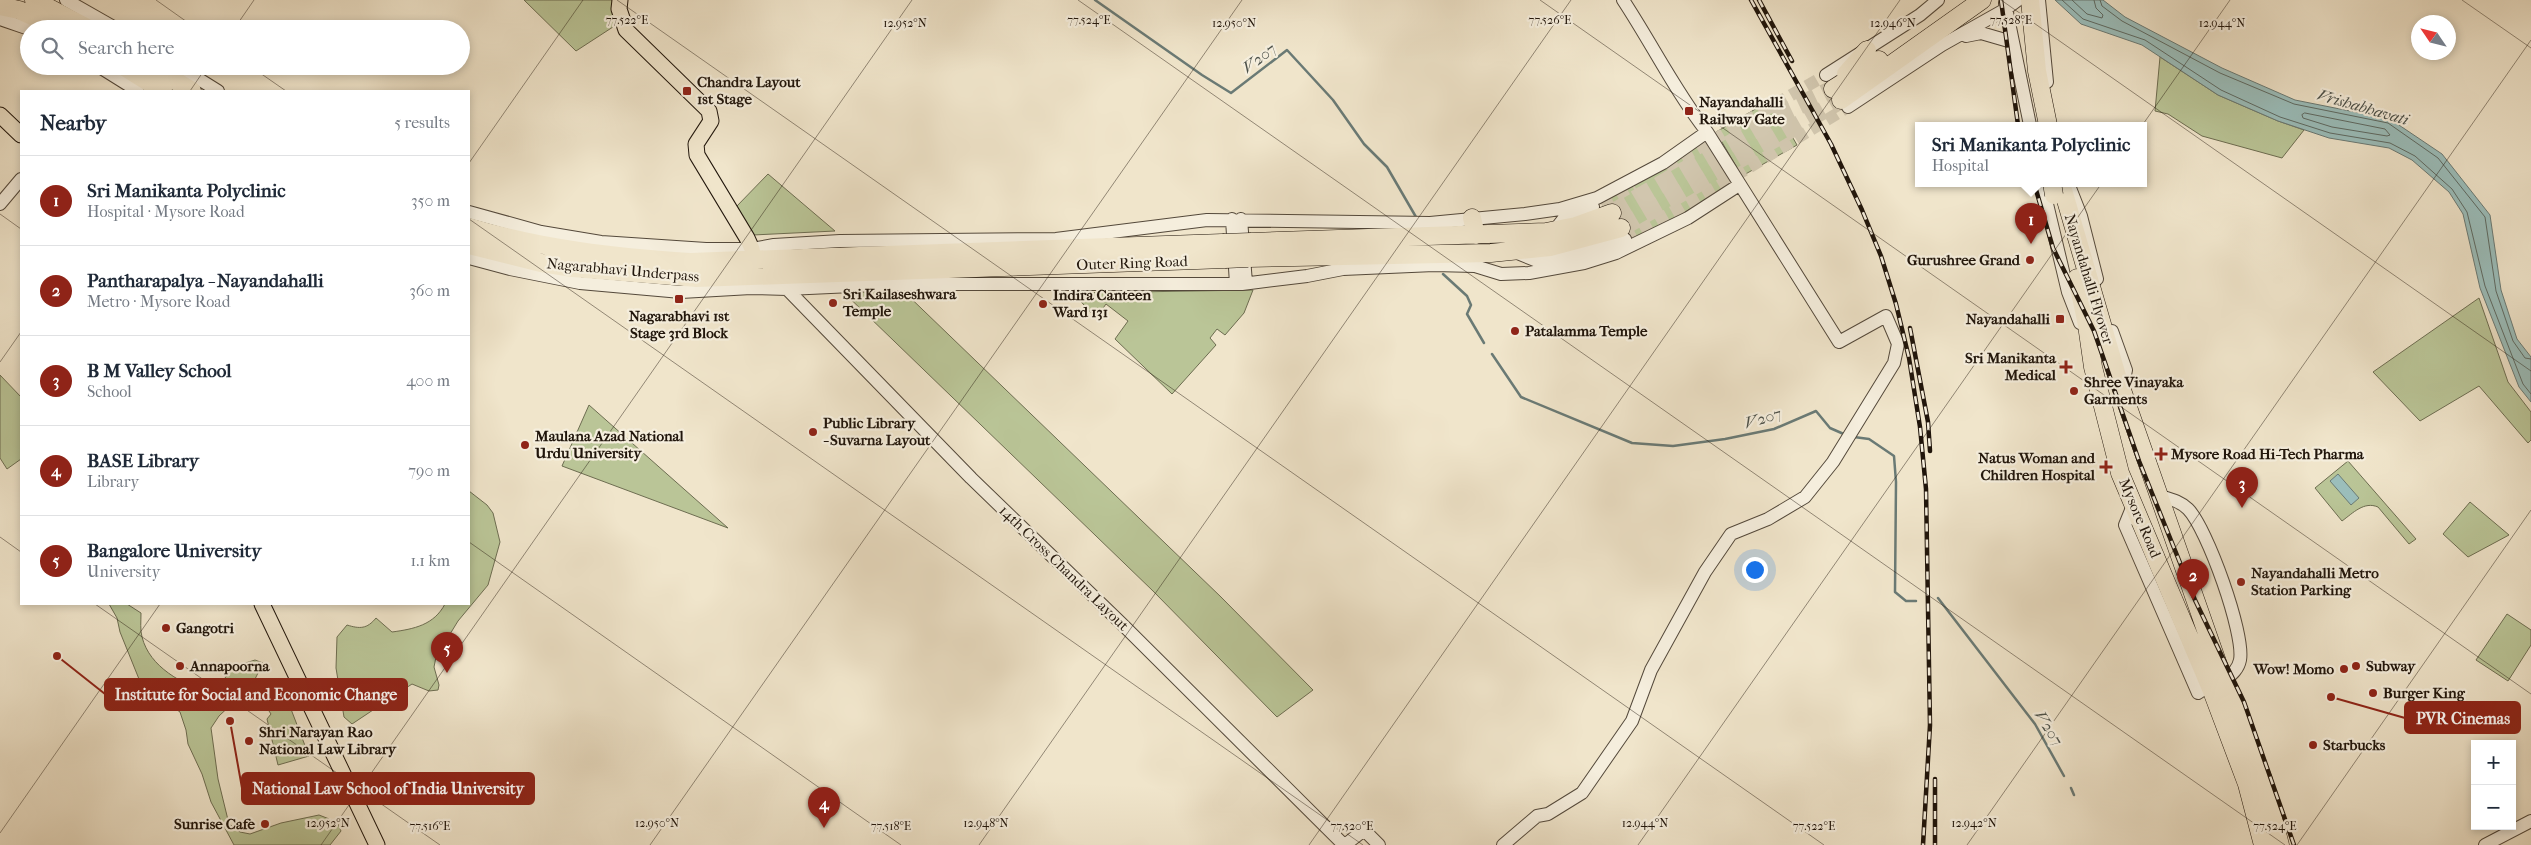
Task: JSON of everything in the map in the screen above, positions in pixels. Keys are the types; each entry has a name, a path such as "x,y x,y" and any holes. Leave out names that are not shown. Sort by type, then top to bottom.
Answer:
{"highway":[{"path":"34,0 71,20"},
{"path":"1880,64 1962,0"},
{"path":"1837,93 1982,0"},
{"path":"2023,0 2029,75 2039,122"},
{"path":"2030,0 2037,71 2047,122"},
{"path":"0,6 19,10 41,20"},
{"path":"137,75 161,90"},
{"path":"166,75 190,90"},
{"name":"Nayandahalli Flyover","path":"2054,187 2085,316 2089,349"},
{"name":"Nayandahalli Flyover","path":"2054,187 2120,383"},
{"name":"Outer Ring Road","path":"752,268 1250,250 1474,226 1554,230 1615,221 1584,240 1513,251 1474,260 1250,250"},
{"name":"Nagarabhavi Underpass","path":"470,227 524,242 604,256 752,268"},
{"name":"Nagarabhavi Underpass","path":"470,245 541,263 667,277 752,268"},
{"name":"Mysore Road","path":"2089,349 2120,473 2211,686 2248,784 2263,845"},
{"name":"Mysore Road","path":"2120,383 2160,496 2211,686 2262,779 2280,845"}],"main road":[{"path":"620,0 619,9 626,30 709,111 711,122 696,144 697,155 752,268"},
{"path":"0,115 20,134"},
{"path":"262,605 377,845"}],"street":[{"path":"66,0 101,20"},
{"path":"1503,845 1537,816 1548,814 1582,792 1632,720 1650,670 1705,572 1731,534 1768,519 1805,497 1833,462 1894,363 1898,344 1886,316 1840,342 1707,132 1687,107 1652,44 1623,0"},
{"path":"1837,93 1880,64 1920,15 1938,0"},
{"path":"1942,45 2005,5 2018,0"},
{"path":"2039,0 2048,96 2053,122"},
{"path":"2005,5 2029,122"},
{"path":"0,18 20,26"},
{"path":"1880,64 1942,45 1973,33 1981,33 2012,42"},
{"path":"112,75 136,90"},
{"path":"192,75 216,90"},
{"path":"470,258 510,270 580,283 681,292 840,241 1056,239 1182,223 1236,219 1474,226 1560,209 1597,198 1663,163 1707,132"},
{"path":"0,204 20,180"},
{"path":"470,212 541,232 601,242 706,249 752,268 787,289 896,284 1241,284 1307,276 1343,269 1439,265 1474,260 1501,274 1530,274 1584,263 1616,253 1688,218 1739,185"},
{"name":"Mysore Road","path":"2054,187 2068,292 2089,349"},
{"path":"1236,219 1241,284"},
{"name":"14th Cross Chandra Layout","path":"787,289 971,478 1122,624 1345,845 1364,830 1379,845"},
{"path":"2160,496 2180,503 2195,518 2236,617 2241,658 2236,671 2211,686"},
{"path":"2485,845 2531,821"}],"green space":[{"path":"524,0 612,0 616,25 576,51"},
{"path":"2160,57 2218,95 2304,130 2282,158 2202,136 2168,114 2155,111"},
{"path":"1771,100 1797,145 1742,176 1716,132"},
{"path":"1700,145 1726,188 1650,233 1629,242 1608,198"},
{"path":"768,174 835,231 753,235 736,207"},
{"path":"896,284 1221,597 1313,690 1277,717 1153,591 837,286"},
{"path":"1253,290 1244,313 1225,335 1217,329 1210,338 1216,345 1172,394 1115,339 1128,321 1106,304 1096,318 1073,293"},
{"path":"2479,298 2508,382 2531,412 2531,440 2528,443 2479,386 2420,421 2373,372"},
{"path":"0,375 20,396 20,460 7,469 0,458"},
{"path":"589,405 728,528 562,466"},
{"path":"2348,461 2416,539 2409,544 2378,507 2363,507 2342,521 2315,488"},
{"path":"470,492 487,505 493,513 500,542 488,585 458,621 436,657 434,667 439,685 438,690 429,691 412,684 352,724 344,717 336,668 337,637 347,625 363,627 370,624 376,618 392,632 416,627 435,617 444,605 470,605"},
{"path":"2470,502 2509,535 2468,557 2443,534"},
{"path":"110,605 129,605 141,613 142,637 152,657 168,673 188,685 209,694 217,689 233,667 255,660 263,663 252,685 219,716 211,728 218,779 229,824 240,832 250,834 281,823 319,815 337,822 341,831 330,845 234,845 211,802 202,774 188,744 180,712 141,684 120,632 117,618"},
{"path":"2507,614 2531,630 2531,645 2508,681 2476,660"},
{"path":"284,691 309,756 278,765 267,719 271,714 269,711"}],"water":[{"name":"Vrishabhavati","path":"2055,0 2103,0 2125,17 2222,68 2295,100 2390,119 2442,154 2490,215 2501,290 2517,339 2531,357 2531,402 2519,387 2480,288 2463,214 2449,192 2412,160 2389,148 2329,138 2278,121 2218,95 2142,45 2081,24"},
{"path":"2338,474 2359,498 2351,505 2330,481"}],"waterway":[{"name":"V207","path":"1095,0 1202,75 1231,93 1287,50 1333,100 1364,144 1387,167 1416,217"},
{"name":"V207","path":"1443,274 1467,296 1471,305 1467,314 1484,343"},
{"name":"V207","path":"1492,354 1521,397 1632,443 1673,446 1725,439 1774,429 1816,411 1830,428 1846,435"},
{"name":"V207","path":"1854,437 1869,439 1894,456 1896,482 1895,592 1906,601 1916,601"},
{"name":"V207","path":"1938,598 2035,724 2064,776"},
{"name":"V207","path":"2071,788 2074,795"}],"tunnel":[{"path":"1666,167 1826,75"},
{"path":"1612,213 1781,114 1833,89"},
{"path":"1621,228 1841,100"},
{"path":"1625,239 1727,181 1848,107"},
{"path":"1601,204 1634,185"}],"railway":[{"path":"1751,0 1831,144 1862,210 1881,256 1896,304 1909,358 1920,427 1926,489 1930,725 1923,845"},
{"path":"1759,0 1792,61"},
{"path":"2001,0 2018,122"},
{"path":"2035,187 2053,248 2094,331 2139,461 2195,600 2244,702 2294,845"},
{"path":"1910,328 1928,422 1930,451"},
{"path":"1935,779 1935,845"}],"place":[{"name":"Chandra Layout 1st Stage","path":"687,91"},
{"name":"Nayandahalli Railway Gate","path":"1689,111"},
{"name":"Sri Manikanta Polyclinic","path":"2031,244"},
{"name":"Gurushree Grand","path":"2030,260"},
{"name":"Nagarabhavi 1st Stage 3rd Block","path":"679,299"},
{"name":"Sri Kailaseshwara Temple","path":"833,303"},
{"name":"Indira Canteen Ward 131","path":"1043,304"},
{"name":"Nayandahalli","path":"2060,319"},
{"name":"Patalamma Temple","path":"1515,331"},
{"name":"Sri Manikanta Medical","path":"2066,367"},
{"name":"Shree Vinayaka Garments","path":"2074,391"},
{"name":"Public Library - Suvarna Layout","path":"813,432"},
{"name":"Maulana Azad National Urdu University","path":"525,445"},
{"name":"Mysore Road Hi-Tech Pharma","path":"2161,454"},
{"name":"Natus Woman and Children Hospital","path":"2106,467"},
{"name":"B M Valley School","path":"2242,508"},
{"name":"Nayandahalli Metro Station Parking","path":"2241,582"},
{"name":"Pantharapalya - Nayandahalli","path":"2193,600"},
{"name":"Gangotri","path":"166,628"},
{"name":"Institute for Social and Economic Change","path":"57,656"},
{"name":"Annapoorna","path":"180,666"},
{"name":"Subway","path":"2356,666"},
{"name":"Wow! Momo","path":"2344,669"},
{"name":"Bangalore University","path":"447,673"},
{"name":"Burger King","path":"2373,693"},
{"name":"PVR Cinemas","path":"2331,697"},
{"name":"National Law School of India University","path":"230,721"},
{"name":"Shri Narayan Rao National Law Library","path":"249,741"},
{"name":"Starbucks","path":"2313,745"},
{"name":"Sunrise Cafe","path":"265,824"},
{"name":"BASE Library","path":"824,828"}]}
